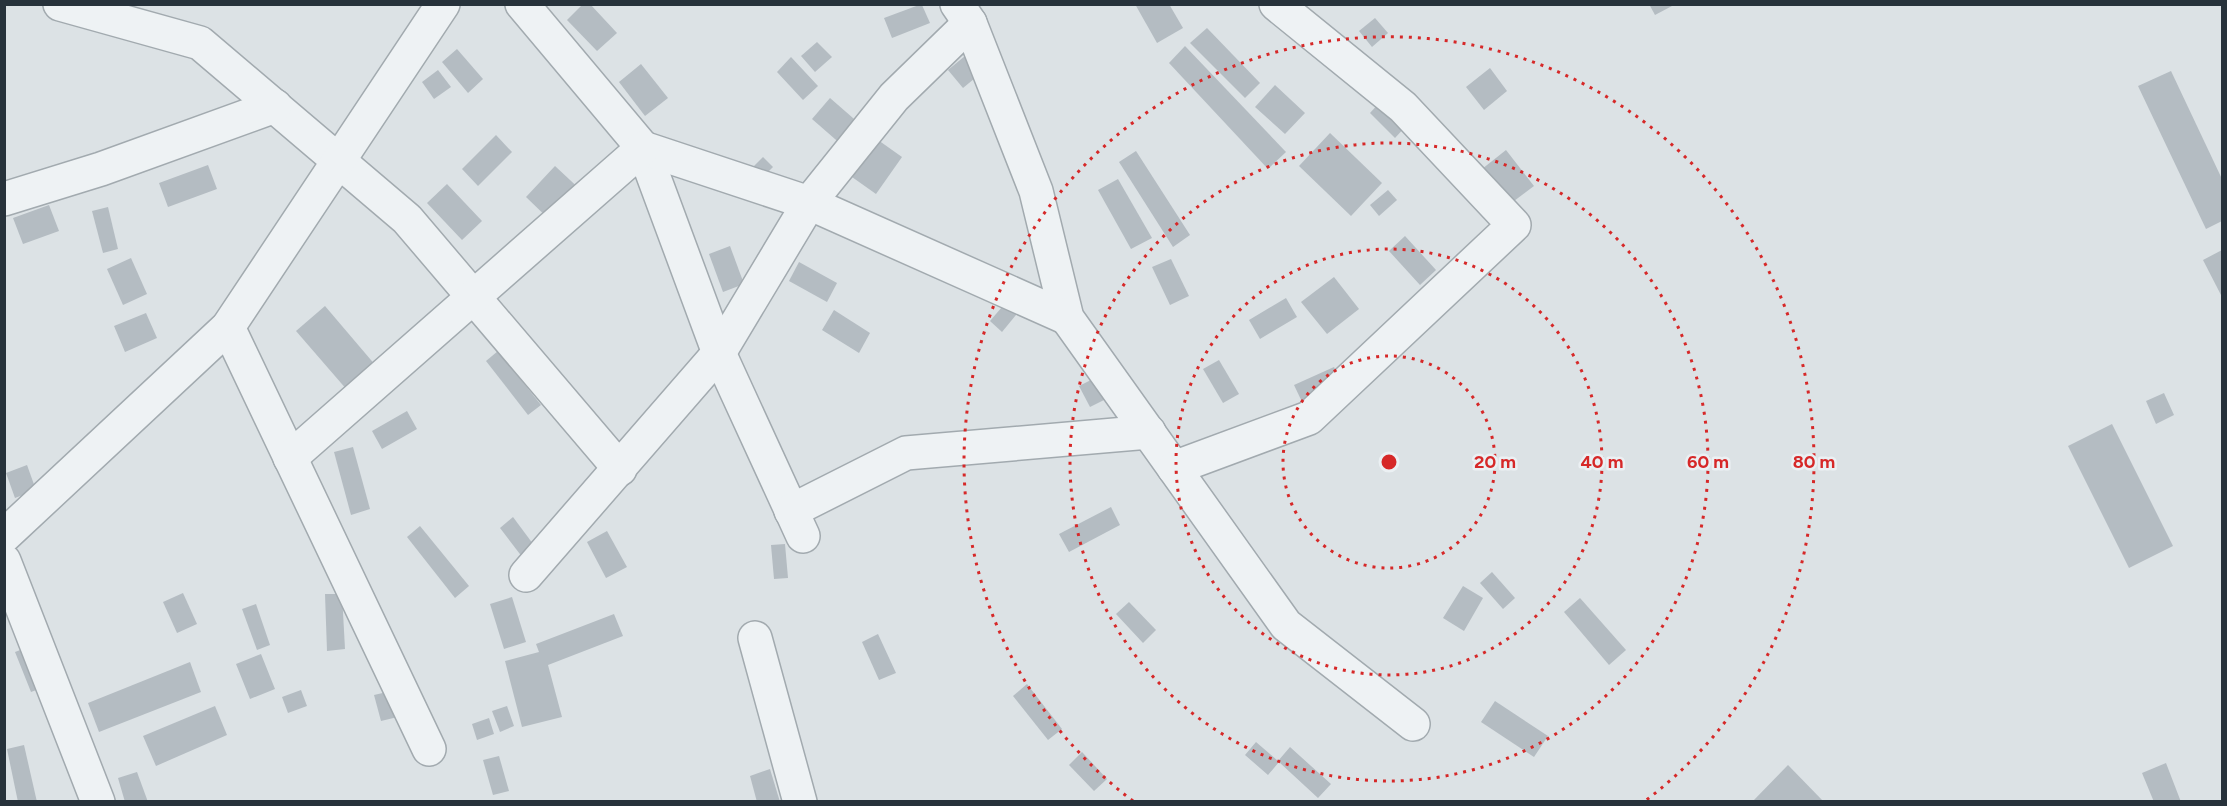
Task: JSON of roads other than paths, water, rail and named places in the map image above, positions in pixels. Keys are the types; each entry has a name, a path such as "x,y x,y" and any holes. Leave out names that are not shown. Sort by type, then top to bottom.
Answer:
{"street":[{"path":"60,4 200,43 407,219 620,469"},
{"path":"4,536 228,327 443,4"},
{"path":"522,4 643,148 719,353 797,524 906,453 1149,432"},
{"path":"1174,468 1308,418 1514,225 1403,107 1276,4"},
{"path":"526,576 719,353 809,203 963,14 1036,191 1067,318 1286,625 1413,724"},
{"path":"4,199 101,169 274,106"},
{"path":"643,148 809,203 1067,318"},
{"path":"290,458 643,148"},
{"path":"228,327 429,749"},
{"path":"4,561 98,801"},
{"path":"755,638 800,801"}]}
